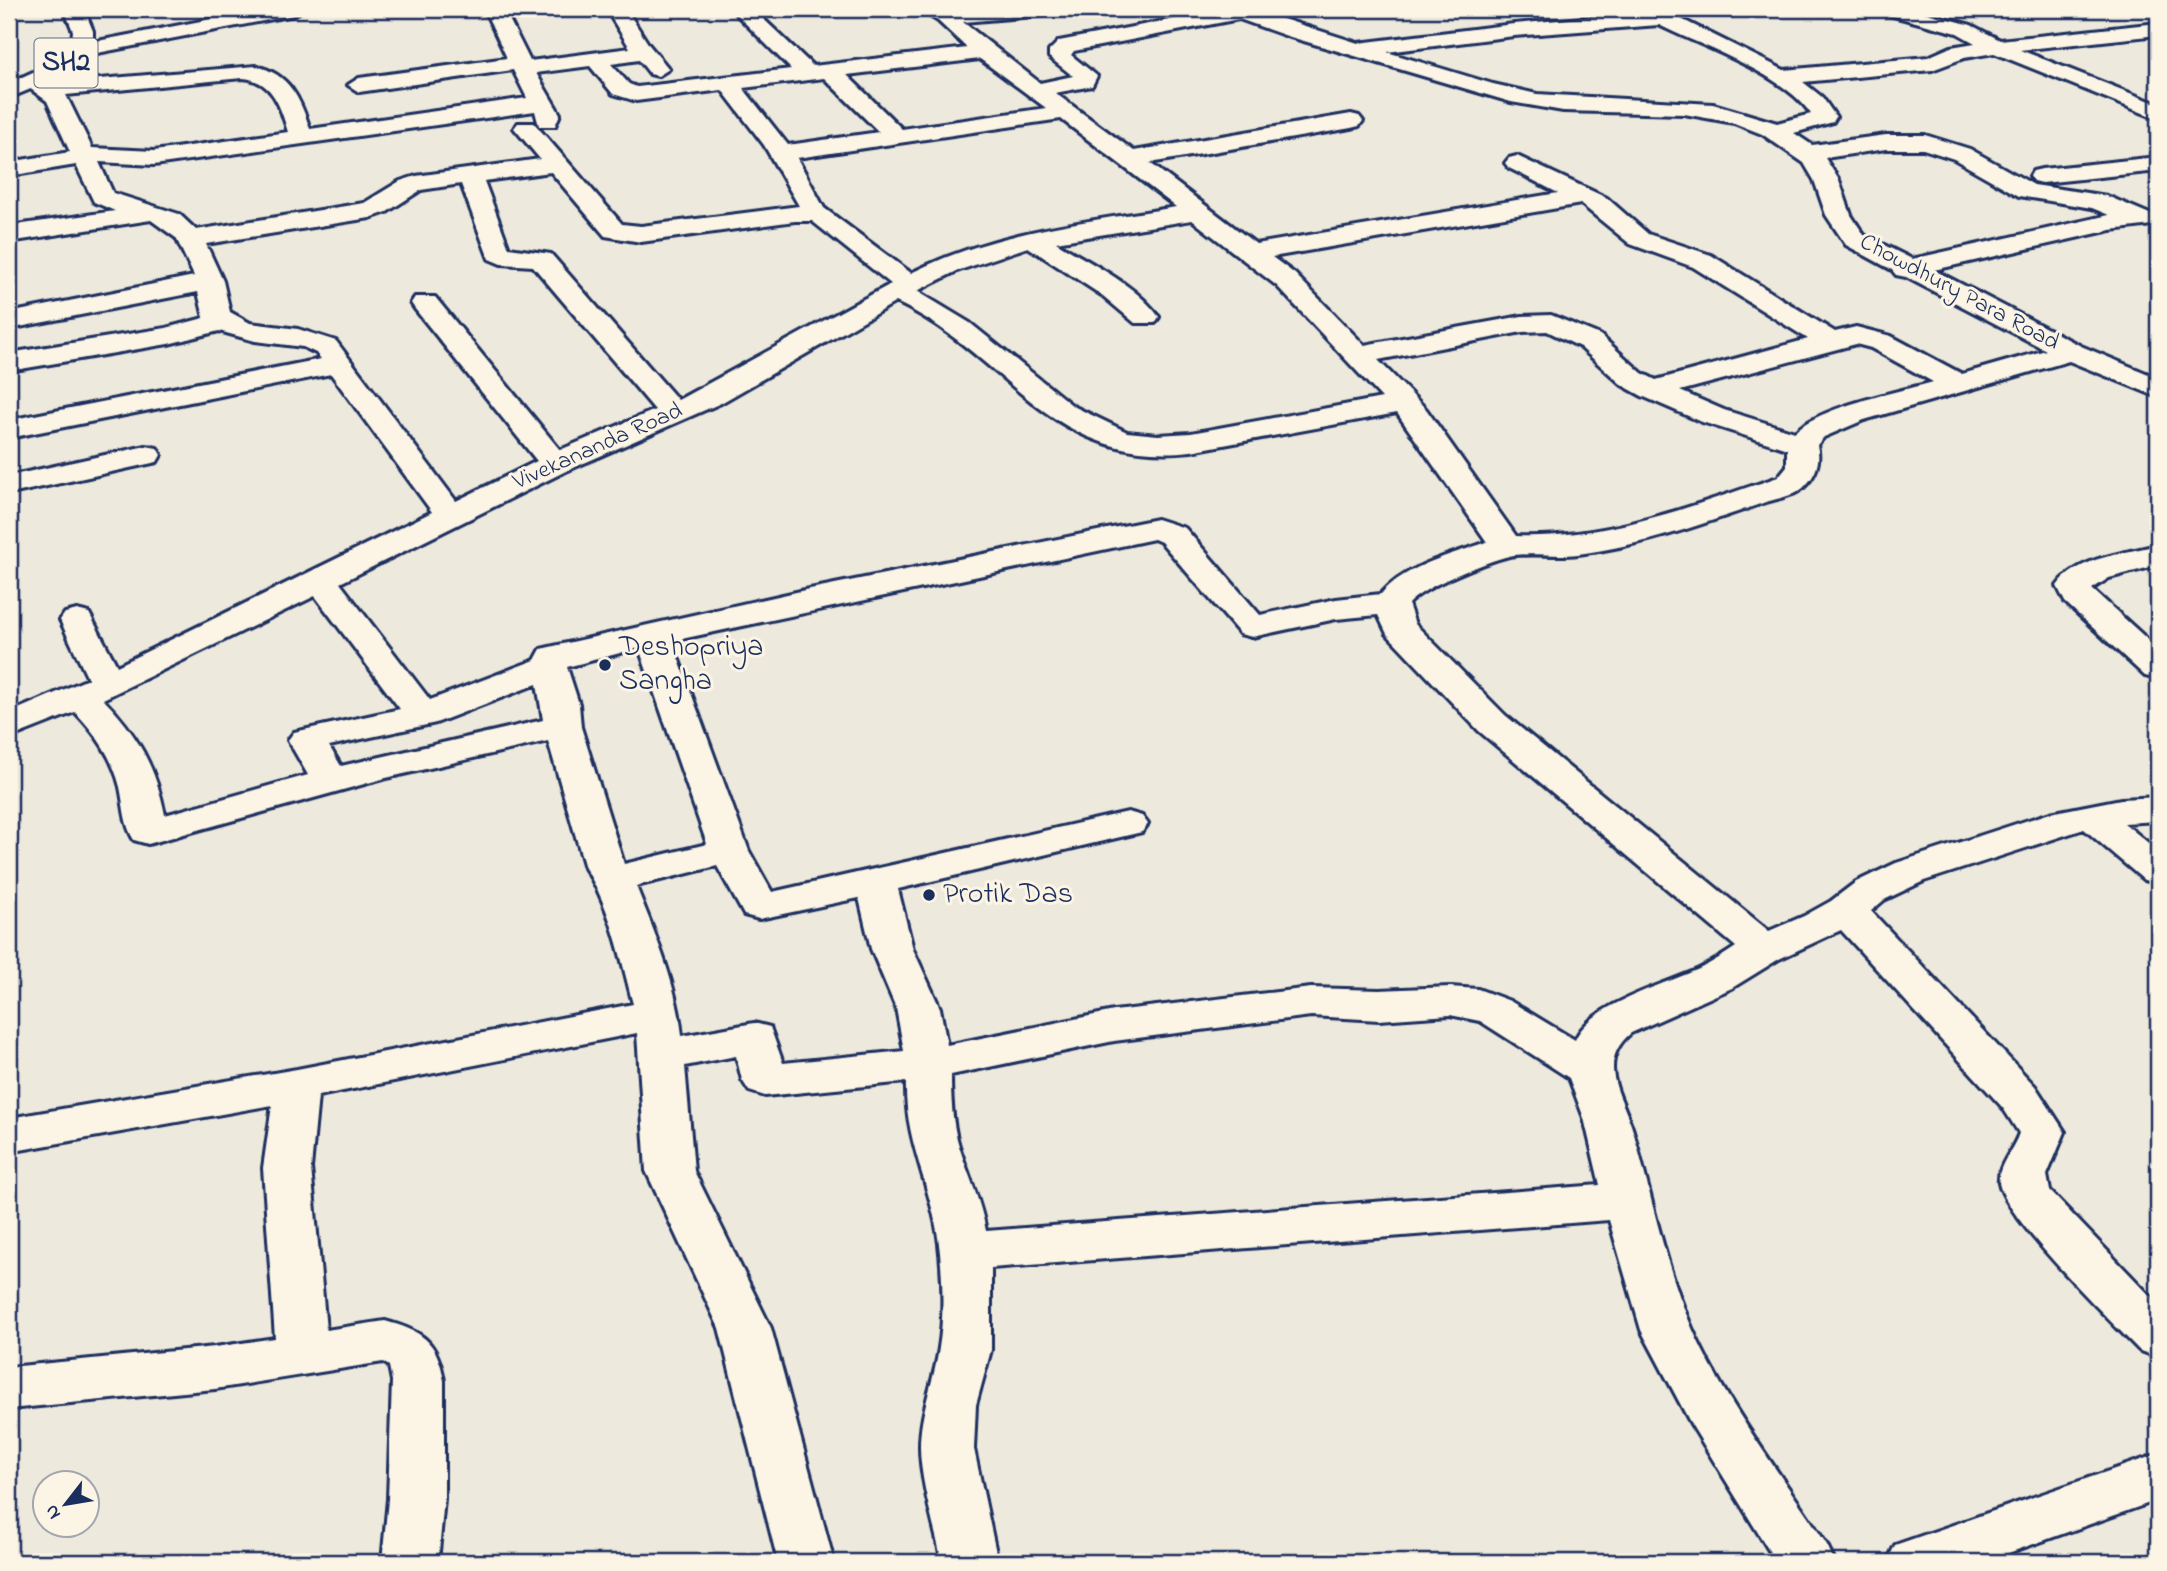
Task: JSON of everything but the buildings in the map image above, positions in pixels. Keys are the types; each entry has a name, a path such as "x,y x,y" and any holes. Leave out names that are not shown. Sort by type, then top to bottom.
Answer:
{"street":[{"name":"SH2","path":"30,88 82,50 83,31 74,9"},
{"path":"82,50 294,9"},
{"path":"381,145 526,128 549,121 550,114 521,66 494,9"},
{"path":"616,9 645,53 678,91"},
{"path":"741,9 897,137"},
{"path":"937,13 1045,9"},
{"path":"1036,90 1084,81 1086,76 1060,57 1060,51 1067,46 1133,35 1184,22 1278,9"},
{"path":"1889,9 1964,29 1993,47 2157,110"},
{"name":"Chowdhury Para Road","path":"1243,12 1503,94 1567,104 1690,106 1732,115 1772,132 1807,153 1829,178 1835,212 1844,229 1855,240 1905,269 2071,352 2158,388"},
{"path":"937,13 984,52 1199,211 1286,280 1404,403 1456,472 1506,546"},
{"path":"1356,49 1654,13 1799,86 1825,117 1772,132"},
{"path":"1106,15 1133,35"},
{"path":"1781,78 1932,63 1959,52 2158,29"},
{"path":"596,59 627,93 678,91 984,52"},
{"path":"359,85 645,53"},
{"path":"30,88 242,71 261,72 274,80 288,100 302,136"},
{"path":"728,84 782,153 812,206 809,213"},
{"path":"30,88 62,108 103,197 115,205 155,213 170,219 188,239 208,271 217,316 244,332 312,339 326,347 451,516"},
{"path":"9,169 82,156 117,153 154,158 542,103"},
{"path":"782,153 1064,112"},
{"path":"1130,159 1351,121"},
{"path":"526,128 614,231 624,234 809,213 837,226 902,288 990,351 1032,389 1081,424 1127,442 1175,443 1210,439 1404,403"},
{"path":"1807,153 1886,142 1926,142 1962,154 2028,191 2098,201 2150,223"},
{"path":"1517,163 1609,210 1639,239 1702,261 1832,342"},
{"path":"188,239 369,210 395,199 403,187 557,164"},
{"path":"2002,177 2091,173 2158,164"},
{"path":"470,175 498,253 501,256 542,260 673,412"},
{"path":"1253,252 1584,196"},
{"name":"Vivekananda Road","path":"9,727 94,690 321,581 555,464 721,391 902,288 968,257 1033,239 1199,211"},
{"path":"9,234 155,213"},
{"path":"1905,269 2111,222 2150,223"},
{"path":"1033,239 1112,290 1144,317"},
{"path":"11,321 210,281"},
{"path":"425,303 555,464"},
{"path":"9,362 168,336 223,321"},
{"path":"1358,355 1522,324 1551,323 1590,341 1632,379 1652,390 1713,416 1801,444"},
{"path":"1652,390 1856,335 1867,337 1957,383"},
{"path":"1801,444 1813,431 1831,423 1957,383 2071,352"},
{"path":"9,429 340,364"},
{"path":"330,780 307,740 423,715 549,667 554,657 652,634 1157,529 1173,534 1252,627 1336,609 1391,603 1404,589 1427,576 1506,546 1561,547 1605,540 1653,529 1789,484 1802,472 1805,458 1801,444"},
{"path":"11,483 146,455"},
{"path":"2152,562 2097,571 2074,586 2077,596 2158,667"},
{"path":"321,581 423,715"},
{"path":"1391,603 1399,626 1492,723 1764,949"},
{"path":"77,620 94,690 111,727 128,751 141,789 148,832 330,780 562,727"},
{"path":"652,634 729,851 759,906 876,883 1128,824"},
{"path":"549,667 561,704 562,727 605,868 613,879 635,935 660,1035 670,1171 745,1328 806,1562"},
{"path":"1588,1069 1598,1037 1615,1023 1717,978 1764,949 1846,910 1870,891 1910,873 2064,821 2158,809"},
{"path":"2092,816 2158,871"},
{"path":"613,879 729,851"},
{"path":"876,883 892,949 918,1008 929,1064 928,1110 935,1145 958,1209 965,1251 968,1301 965,1350 950,1405 947,1449 970,1562"},
{"path":"1846,910 2019,1097 2042,1132 2040,1147 2025,1164 2020,1176 2023,1191 2035,1207 2158,1336"},
{"path":"9,1135 297,1085 660,1035 754,1038 765,1080 929,1064 1171,1017 1311,1002 1379,1005 1450,1001 1478,1004 1495,1011 1588,1069 1607,1118 1667,1330 1710,1409 1807,1562"},
{"path":"297,1085 287,1168 302,1352"},
{"path":"965,1251 1629,1201"},
{"path":"9,1388 215,1368 302,1352 385,1341 401,1345 412,1356 418,1381 419,1412 410,1562"},
{"path":"1942,1558 2158,1477"}],"place":[{"name":"Deshopriya Sangha","path":"605,665"},
{"name":"Protik Das","path":"929,895"}]}
